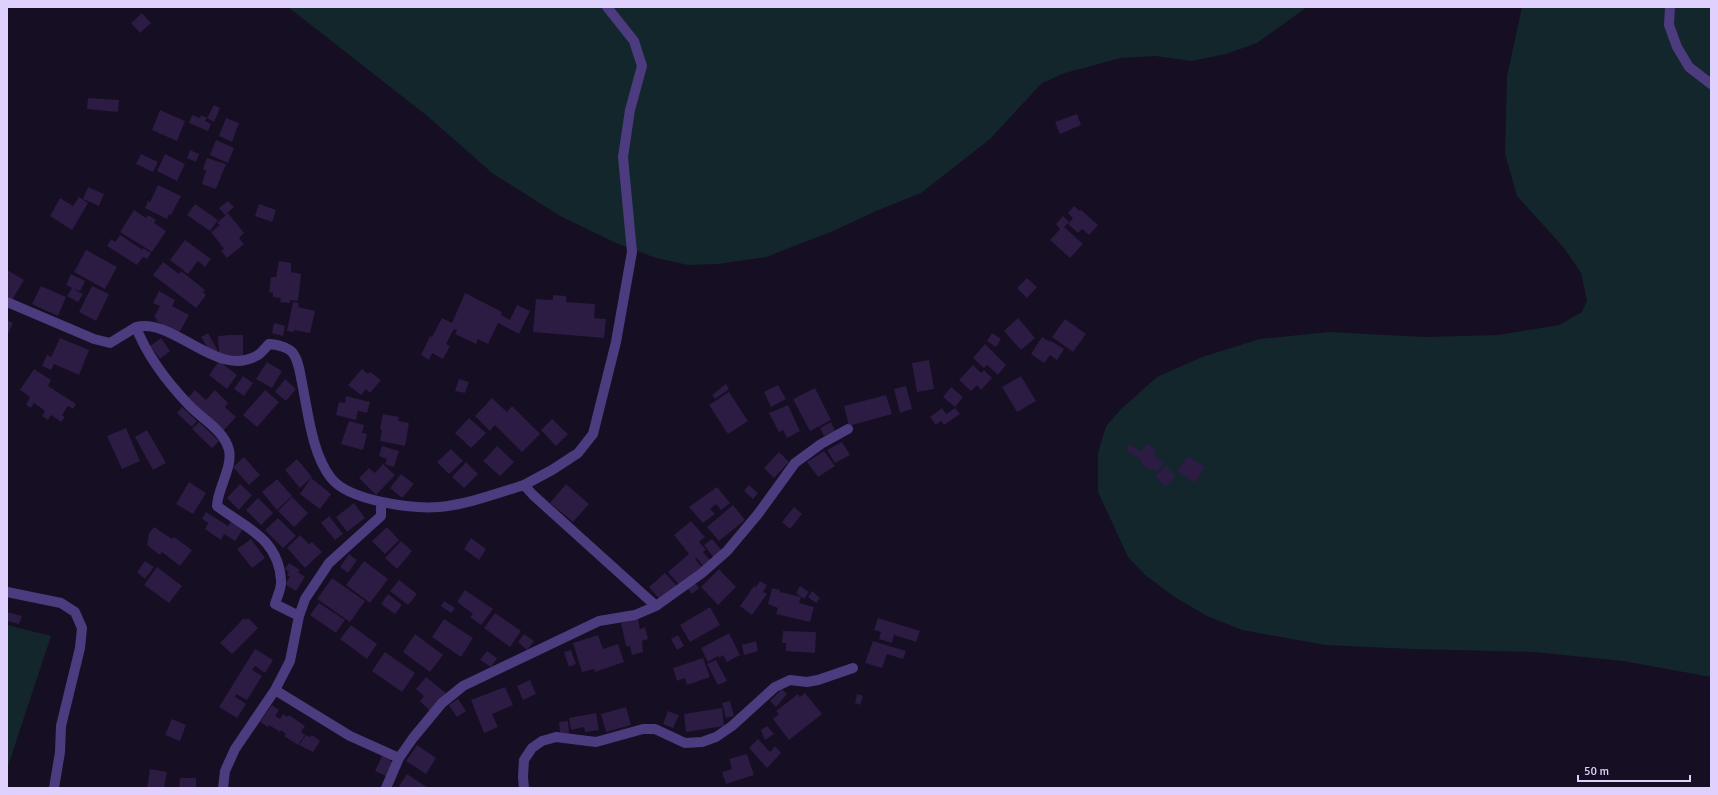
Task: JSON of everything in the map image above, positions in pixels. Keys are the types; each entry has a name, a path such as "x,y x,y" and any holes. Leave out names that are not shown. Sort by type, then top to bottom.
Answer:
{"street":[{"path":"7,302 94,339 110,343 140,326 157,328 175,335 215,357 231,360 245,360 258,355 270,344 281,345 292,352 298,364 313,437 322,465 331,479 345,489 360,496 381,502 406,506 440,507 480,498 524,485 552,470 578,452 594,434 616,342 632,252 622,156 630,110 642,66 634,41 607,7"},
{"path":"1670,7 1669,25 1677,47 1689,67 1711,84"},
{"path":"136,327 143,346 176,391 190,407 224,437 229,451 225,479 217,498 217,506 260,535 276,556 281,581 276,604 298,616"},
{"path":"386,788 399,758 442,702 463,686 600,621 635,615 656,606 702,573 727,551 758,514 795,463 821,444 848,429"},
{"path":"524,485 533,495 656,606"},
{"path":"223,788 225,771 235,749 275,690 290,661 298,616 305,599 329,563 381,516 381,502"},
{"path":"7,592 61,603 75,612 82,628 80,648 61,726 60,752 54,788"},
{"path":"524,788 524,760 532,748 542,741 556,737 596,742 643,729 655,729 685,743 702,742 716,737 732,726 774,687 790,680 807,682 818,680 853,668"},
{"path":"275,690 350,736 399,758"}],"green space":[{"path":"288,7 1307,7 1257,43 1226,54 1192,61 1155,56 1121,58 1065,73 1042,83 990,139 921,193 876,211 831,232 766,257 718,264 688,265 656,258 616,243 560,216 492,173 426,115"},
{"path":"1522,7 1711,7 1711,677 1623,661 1534,652 1325,645 1242,630 1207,616 1176,598 1145,575 1128,557 1098,492 1098,453 1106,426 1122,408 1157,377 1202,357 1260,339 1329,332 1424,337 1498,335 1559,325 1582,312 1587,300 1581,273 1564,248 1517,196 1505,154 1507,76"},
{"path":"7,625 51,636 7,769"}],"building":[{"path":"142,13 151,23 140,33 131,23"},
{"path":"88,98 119,100 118,112 87,109"},
{"path":"214,105 220,108 214,122 207,118"},
{"path":"160,110 185,121 177,141 152,130"},
{"path":"1077,114 1081,125 1060,134 1055,122"},
{"path":"192,115 200,118 201,115 207,118 205,121 211,124 208,131 189,123"},
{"path":"226,118 239,123 232,142 219,136"},
{"path":"216,140 234,148 228,163 210,155"},
{"path":"190,150 199,154 196,162 187,158"},
{"path":"141,154 158,162 153,172 136,164"},
{"path":"165,154 185,164 177,181 157,171"},
{"path":"207,158 226,164 216,189 202,184 206,171 203,169"},
{"path":"158,185 181,196 171,215 169,214 167,219 145,208 148,201 150,202"},
{"path":"88,187 104,194 99,206 83,199"},
{"path":"79,197 88,203 72,230 50,216 60,198 73,206"},
{"path":"228,201 234,207 225,215 219,208"},
{"path":"195,204 218,220 210,231 187,215"},
{"path":"259,204 276,210 272,222 255,216"},
{"path":"1074,206 1080,211 1081,210 1098,225 1089,235 1082,229 1078,233 1068,224 1073,218 1068,213"},
{"path":"134,210 146,218 148,215 156,220 154,223 166,231 152,252 120,232"},
{"path":"228,213 244,233 239,238 244,244 227,258 221,251 224,249 211,232 220,225 217,223"},
{"path":"1063,216 1069,222 1064,227 1083,244 1070,258 1050,240 1060,229 1056,224"},
{"path":"120,235 143,250 143,248 151,253 147,259 143,257 137,265 107,246 111,239 115,242"},
{"path":"185,240 211,259 205,267 198,261 188,274 170,260"},
{"path":"86,250 117,267 105,289 74,272"},
{"path":"279,261 291,263 291,272 301,274 298,301 290,300 290,303 280,302 281,298 273,297 273,293 269,292 271,277 276,277"},
{"path":"163,262 179,274 181,271 205,290 203,292 206,295 196,308 153,275"},
{"path":"7,270 24,280 12,300 7,297"},
{"path":"71,274 85,281 80,291 73,289 83,294 78,302 67,296 72,288 66,285"},
{"path":"1027,278 1037,287 1027,298 1017,288"},
{"path":"41,286 66,297 58,316 32,304"},
{"path":"92,286 109,294 96,321 79,312"},
{"path":"159,291 175,300 172,306 189,315 179,333 156,321 157,319 154,317 160,306 153,303"},
{"path":"465,293 502,312 501,315 510,320 517,305 530,311 519,334 498,323 488,344 478,339 476,344 455,334 457,330 454,329 446,344 450,346 443,359 432,353 429,360 421,355 430,336 432,337 442,318 452,323"},
{"path":"553,295 566,296 566,302 595,304 594,318 606,319 604,338 533,332 536,299 553,300"},
{"path":"293,302 299,303 298,307 315,311 310,333 294,330 294,332 287,331"},
{"path":"1018,318 1035,338 1021,350 1004,331"},
{"path":"1065,319 1086,334 1073,352 1052,337"},
{"path":"7,320 13,323 7,336"},
{"path":"274,323 285,326 283,336 272,333"},
{"path":"208,333 218,351 211,354 201,337"},
{"path":"992,333 1001,339 996,347 987,341"},
{"path":"243,335 243,356 219,354 218,336"},
{"path":"1042,337 1064,349 1057,360 1050,355 1044,363 1031,354"},
{"path":"60,338 89,350 79,375 54,364 51,370 42,366 47,355 51,357"},
{"path":"161,338 170,351 160,359 150,346"},
{"path":"985,344 1006,365 998,375 987,365 984,368 973,358"},
{"path":"929,360 934,389 917,392 912,363"},
{"path":"219,361 237,375 227,389 209,375"},
{"path":"267,362 282,371 272,388 256,379"},
{"path":"973,365 981,373 984,370 992,378 981,390 977,385 971,391 959,380"},
{"path":"34,369 51,380 48,386 76,404 73,409 68,406 62,415 65,417 61,422 51,415 48,420 42,416 45,411 34,403 31,408 26,405 30,397 20,390"},
{"path":"362,369 368,374 370,372 381,380 370,393 366,389 361,395 348,385"},
{"path":"243,376 253,383 244,396 234,389"},
{"path":"1021,376 1036,401 1017,412 1002,387"},
{"path":"285,379 296,389 286,401 275,392"},
{"path":"459,379 469,382 465,393 455,391"},
{"path":"726,384 729,389 715,399 712,395"},
{"path":"778,385 786,399 771,407 764,392"},
{"path":"906,386 912,409 900,413 894,389"},
{"path":"951,387 963,397 955,407 943,397"},
{"path":"815,388 831,420 810,431 793,399"},
{"path":"195,390 206,400 215,390 228,403 225,407 236,417 222,432 186,400"},
{"path":"265,390 279,402 257,427 243,415"},
{"path":"729,392 748,421 728,434 709,405"},
{"path":"886,395 892,414 849,426 844,406"},
{"path":"346,396 370,402 367,413 358,411 356,420 336,415 339,402 345,403"},
{"path":"492,398 507,412 512,406 540,434 522,452 495,425 490,431 475,416"},
{"path":"788,405 800,431 787,438 783,430 779,432 769,413"},
{"path":"182,407 197,421 192,427 177,413"},
{"path":"942,408 946,414 955,408 960,414 944,425 941,421 936,425 930,417"},
{"path":"383,414 399,417 398,421 409,423 405,446 380,441 382,430 380,429"},
{"path":"469,418 486,433 471,448 455,433"},
{"path":"552,419 568,434 556,446 541,430"},
{"path":"349,421 364,425 362,433 367,434 363,450 341,444"},
{"path":"199,422 219,441 212,448 192,429"},
{"path":"831,422 835,431 824,436 820,428"},
{"path":"126,428 140,461 122,469 107,436"},
{"path":"147,430 166,463 153,470 135,437"},
{"path":"842,442 850,455 835,463 827,450"},
{"path":"1147,443 1156,450 1153,455 1164,463 1157,472 1142,465 1142,461 1126,450 1130,444 1141,452"},
{"path":"382,446 399,451 394,467 385,464 387,459 379,456"},
{"path":"497,446 514,462 500,476 483,461"},
{"path":"451,449 463,461 449,474 437,462"},
{"path":"824,451 835,466 818,477 807,462"},
{"path":"779,452 789,462 774,478 764,468"},
{"path":"1188,456 1205,467 1195,483 1177,471"},
{"path":"244,457 260,475 249,485 233,467"},
{"path":"297,459 312,477 300,488 285,470"},
{"path":"466,462 478,474 464,488 452,477"},
{"path":"383,464 395,475 376,495 359,478 369,468 375,473"},
{"path":"1166,466 1176,477 1165,487 1155,476"},
{"path":"401,474 414,484 402,498 390,488"},
{"path":"311,478 331,494 320,509 300,494"},
{"path":"277,479 292,496 277,510 262,492"},
{"path":"189,482 206,493 193,514 176,504"},
{"path":"240,484 252,495 239,510 227,498"},
{"path":"566,484 589,504 573,522 550,503"},
{"path":"749,485 758,493 753,499 744,491"},
{"path":"717,487 730,503 721,510 716,504 710,509 715,514 703,523 689,507"},
{"path":"292,497 308,513 294,527 278,511"},
{"path":"258,498 273,513 261,525 246,510"},
{"path":"354,503 365,518 347,532 336,517"},
{"path":"733,505 745,520 719,541 707,527"},
{"path":"794,507 802,514 790,529 782,522"},
{"path":"206,512 228,526 231,521 243,529 235,541 224,534 221,540 205,529 208,523 202,519"},
{"path":"329,516 343,534 335,540 321,523"},
{"path":"278,518 296,536 283,548 265,530"},
{"path":"691,521 705,537 699,542 706,550 703,552 710,560 703,566 697,558 695,559 702,567 680,586 668,572 689,554 674,535"},
{"path":"154,527 172,539 174,537 192,550 180,566 162,552 160,555 147,545 149,533"},
{"path":"387,527 399,540 385,554 372,541"},
{"path":"300,535 309,544 312,542 322,552 305,568 287,548"},
{"path":"471,538 486,549 479,560 464,549"},
{"path":"251,539 265,558 252,568 237,549"},
{"path":"712,539 722,551 714,558 704,545"},
{"path":"401,541 412,551 397,569 385,558"},
{"path":"349,554 357,560 348,573 340,567"},
{"path":"145,561 154,567 145,579 137,572"},
{"path":"364,561 388,579 370,603 346,585"},
{"path":"289,563 300,570 298,572 305,577 296,591 285,584 290,577 287,575 289,572 285,569"},
{"path":"157,567 182,586 169,603 144,585"},
{"path":"719,569 736,587 718,605 701,587"},
{"path":"665,573 677,586 661,601 649,587"},
{"path":"332,578 365,601 350,622 317,599"},
{"path":"399,580 417,594 408,605 390,591"},
{"path":"760,581 767,585 763,592 767,594 752,615 740,606 754,586 756,587"},
{"path":"695,583 699,588 692,594 688,589"},
{"path":"800,586 809,592 804,599 796,593"},
{"path":"772,588 780,590 780,592 801,597 799,603 814,607 810,622 776,614 778,608 768,604"},
{"path":"465,590 493,609 481,625 470,617 473,614 457,602"},
{"path":"812,591 820,598 816,603 808,597"},
{"path":"388,594 402,605 395,614 381,604"},
{"path":"444,601 455,608 451,613 441,606"},
{"path":"319,603 345,620 336,633 310,615"},
{"path":"710,607 720,625 690,642 680,625"},
{"path":"7,612 22,616 19,624 7,621"},
{"path":"495,613 521,631 510,647 484,628"},
{"path":"244,618 246,620 248,618 258,628 232,654 220,643"},
{"path":"878,618 920,631 916,642 894,635 892,643 879,639 881,632 874,630"},
{"path":"444,619 473,638 461,657 432,637"},
{"path":"638,619 640,629 645,627 648,639 642,641 643,652 632,655 630,646 626,646 621,623"},
{"path":"351,625 377,644 367,659 340,639"},
{"path":"783,631 816,632 815,653 786,651 786,643 782,643"},
{"path":"729,633 740,655 727,662 723,655 719,658 718,656 708,662 701,648"},
{"path":"415,634 443,655 430,672 403,652"},
{"path":"524,634 534,641 527,650 518,642"},
{"path":"598,635 603,649 618,644 624,662 595,672 594,669 582,672 573,643"},
{"path":"678,635 684,646 677,650 671,639"},
{"path":"756,641 758,651 744,655 742,645"},
{"path":"873,641 906,651 903,659 887,654 882,668 865,663"},
{"path":"255,649 273,660 265,673 255,666 252,670 262,676 247,700 236,694 235,697 246,704 237,718 219,707"},
{"path":"571,650 576,664 569,667 564,652"},
{"path":"487,651 497,658 491,667 480,660"},
{"path":"385,652 415,673 402,692 372,671"},
{"path":"703,658 710,677 687,685 685,678 677,681 673,668"},
{"path":"716,660 727,681 718,685 707,664"},
{"path":"426,677 446,693 430,711 420,701 424,696 416,689"},
{"path":"530,680 536,694 523,700 517,686"},
{"path":"505,687 513,705 492,714 498,727 484,733 471,700"},
{"path":"782,689 787,694 776,707 770,701"},
{"path":"805,693 822,714 789,740 773,719 779,714 776,711 798,694 800,697"},
{"path":"857,694 863,696 860,705 855,703"},
{"path":"458,699 466,711 457,717 449,705"},
{"path":"730,701 734,716 726,718 722,703"},
{"path":"272,705 279,710 268,727 260,722"},
{"path":"626,707 631,725 606,732 601,714"},
{"path":"722,708 724,726 686,732 684,714"},
{"path":"668,711 679,715 673,728 663,724"},
{"path":"596,713 599,730 585,732 584,727 571,730 569,718"},
{"path":"283,714 287,717 289,715 305,726 301,732 305,735 298,745 284,736 286,734 281,730 280,732 269,725 275,716 280,719"},
{"path":"172,719 186,725 180,741 165,735"},
{"path":"568,721 569,733 560,733 559,722"},
{"path":"767,726 774,734 765,740 761,730"},
{"path":"306,735 310,737 312,735 320,741 313,752 299,745"},
{"path":"758,739 770,752 775,746 781,753 767,768 749,748"},
{"path":"417,745 436,758 426,774 406,761"},
{"path":"383,754 394,763 388,777 375,771"},
{"path":"747,754 754,775 726,784 722,772 732,769 729,759"},
{"path":"150,769 167,772 164,788 147,788"},
{"path":"407,774 428,788 402,788 399,786"},
{"path":"180,778 196,778 196,788 179,788"}]}
